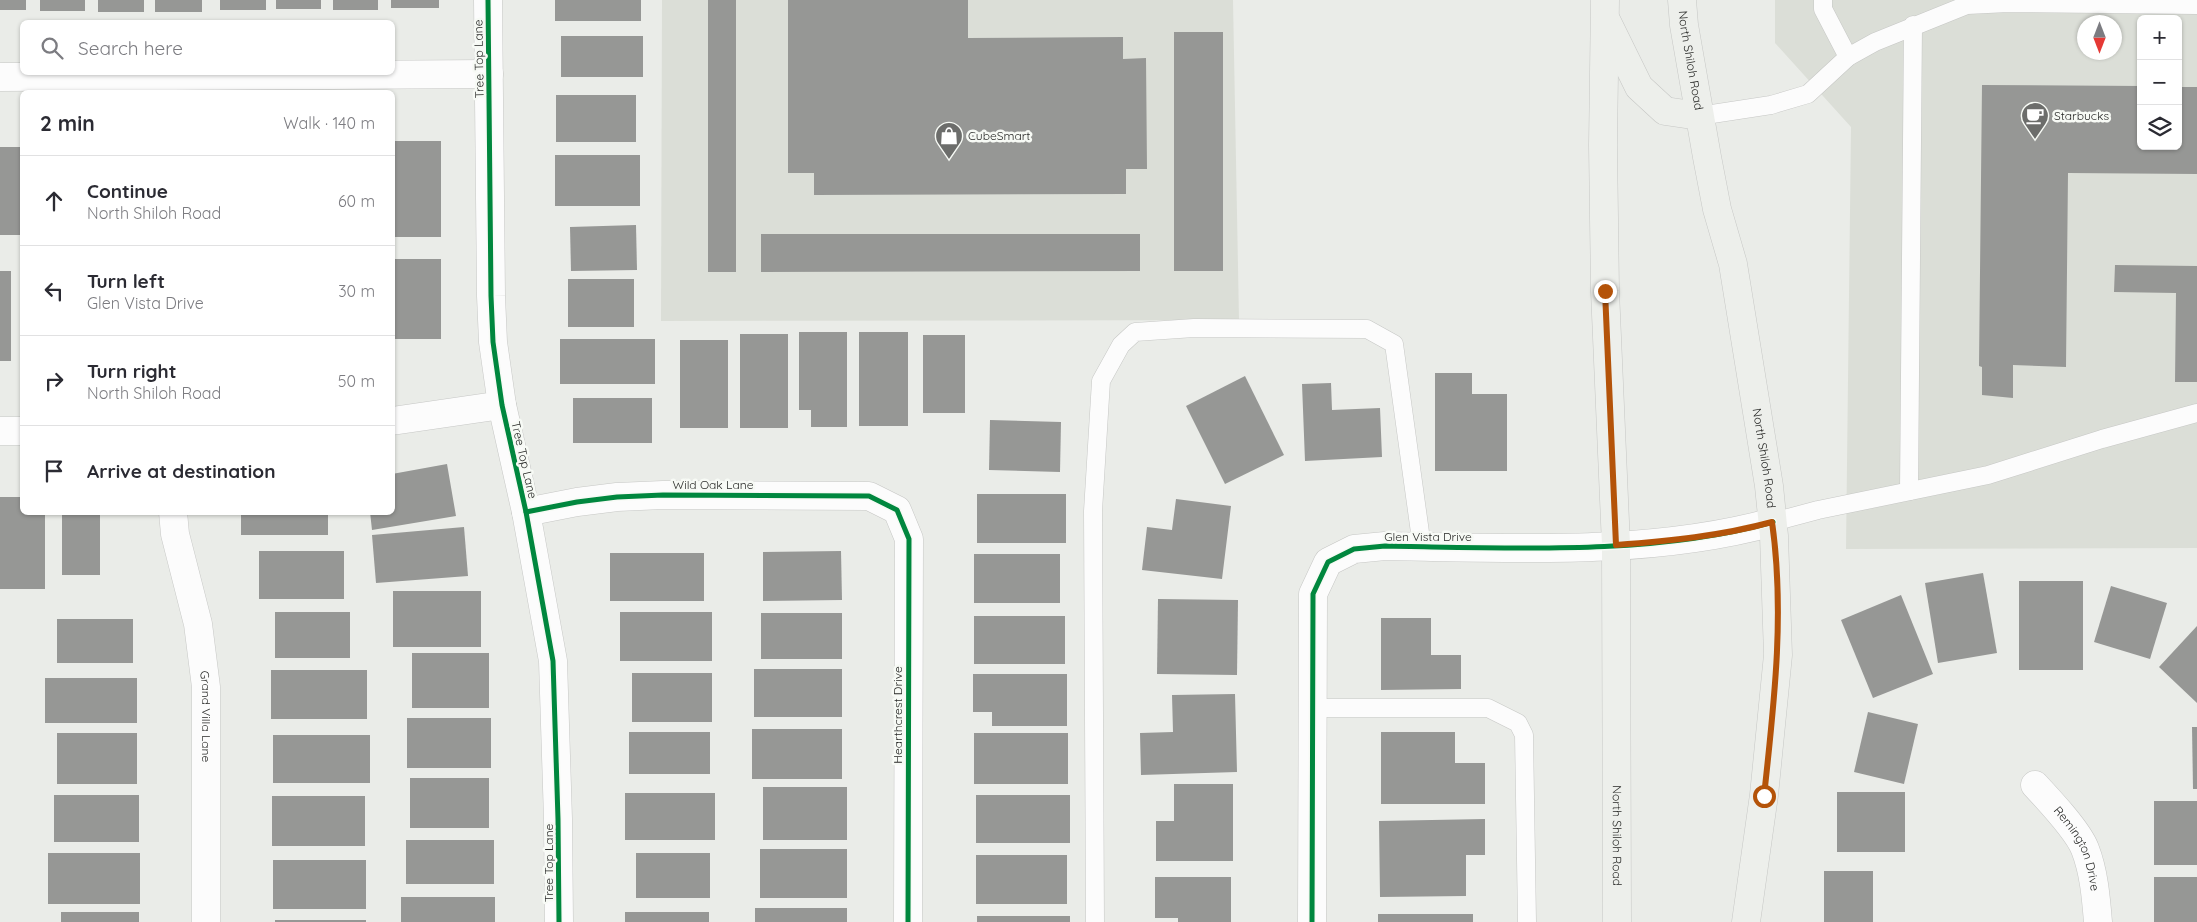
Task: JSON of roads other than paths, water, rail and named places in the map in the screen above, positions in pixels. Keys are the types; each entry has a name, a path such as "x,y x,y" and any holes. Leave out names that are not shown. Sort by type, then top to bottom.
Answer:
{"main road":[{"name":"North Shiloh Road","path":"1682,0 1684,25 1699,116 1717,209 1732,264 1769,486 1778,589 1778,655 1764,796 1746,922"},
{"name":"North Shiloh Road","path":"1605,9 1602,145 1605,291 1616,545 1617,922"},
{"path":"1605,9 1639,87 1665,111 1699,116"}],"street":[{"name":"Tree Top Lane","path":"488,0 490,296 493,342 502,405 526,512 553,661 559,922"},
{"path":"395,75 489,74"},
{"path":"0,77 326,75"},
{"path":"395,421 502,405"},
{"path":"0,431 20,431"},
{"name":"Wild Oak Lane","path":"526,512 577,502 663,495 869,496 897,510"},
{"name":"Hearthcrest Drive","path":"897,510 909,539 908,922"},
{"name":"Grand Villa Lane","path":"173,515 175,534 198,624 206,686 206,922"},
{"name":"Glen Vista Drive","path":"1312,922 1313,594 1328,562 1354,549 1385,546 1576,547 1616,545 1730,532 1772,522"},
{"name":"Remington Drive","path":"2035,785 2060,812 2085,848 2095,890 2098,922"}],"lane":[{"path":"1823,0 1824,9 1848,57"},
{"path":"1699,116 1771,105 1808,94 1848,57 1875,42 1913,25 1967,5 2008,3 2197,5"},
{"path":"1909,491 1913,25"},
{"path":"1095,922 1093,511 1101,381 1121,345 1135,332 1194,328 1367,329 1394,344 1422,547"},
{"path":"1772,522 1818,510 1988,475 2102,439 2197,413"},
{"path":"1312,708 1488,708 1518,723 1524,734 1527,922"}],"place":[{"name":"Starbucks","path":"2035,140"},
{"name":"CubeSmart","path":"949,160"}]}
